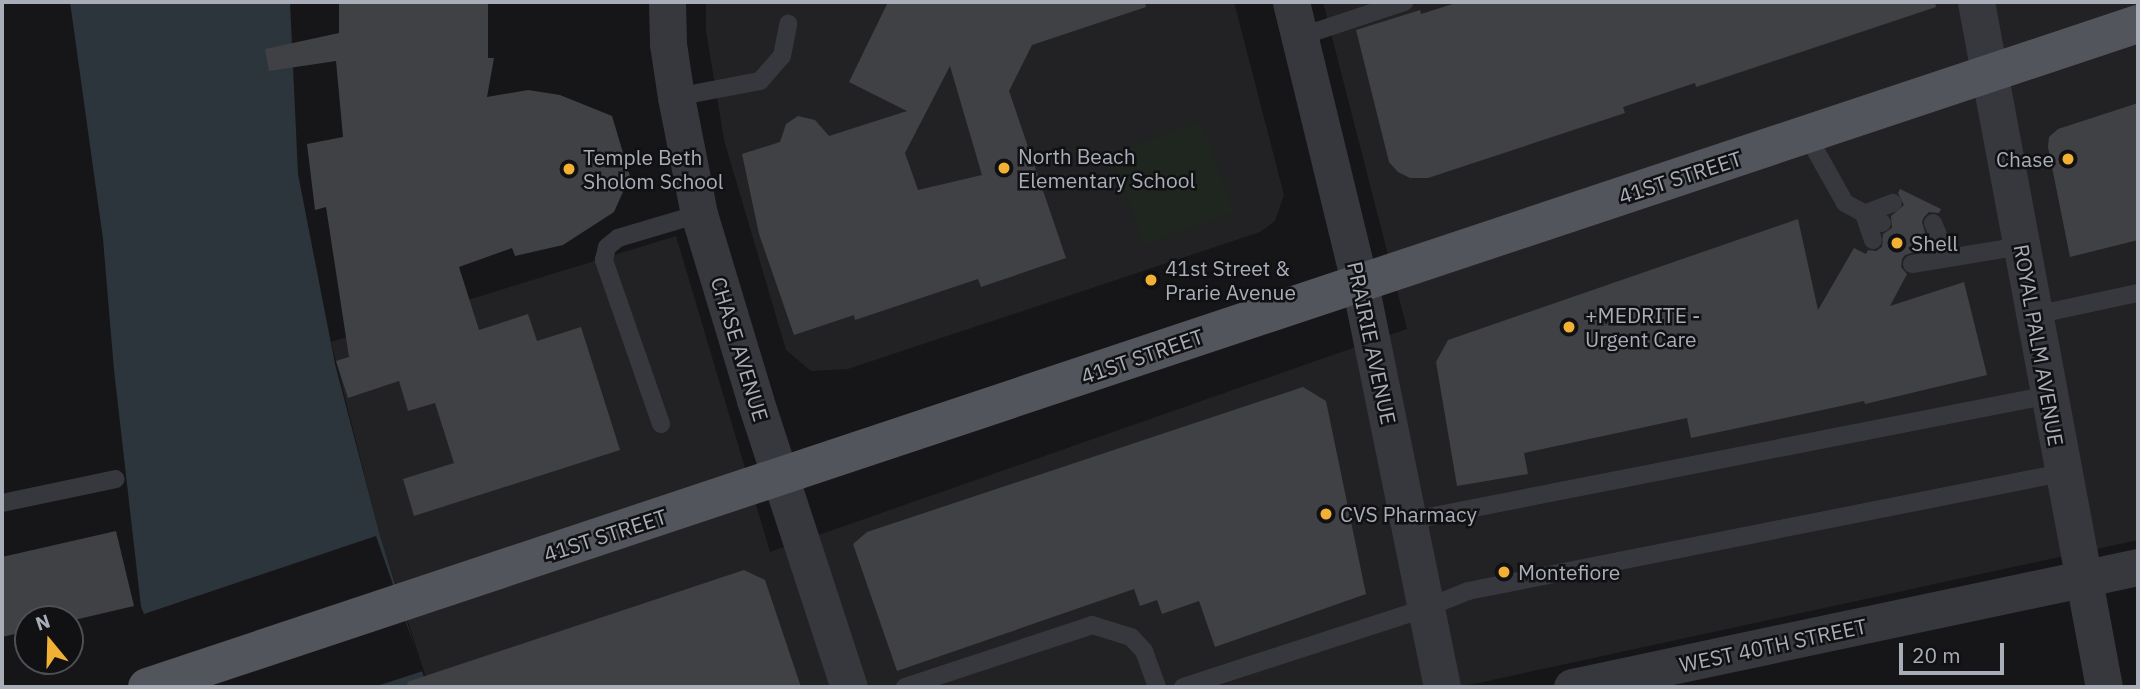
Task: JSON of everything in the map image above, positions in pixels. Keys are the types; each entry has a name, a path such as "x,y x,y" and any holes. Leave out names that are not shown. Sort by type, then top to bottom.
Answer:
{"main road":[{"name":"41ST STREET","path":"155,685 2138,24"}],"street":[{"name":"CHASE AVENUE","path":"667,2 668,44 699,214 780,477 849,687"},
{"name":"PRAIRIE AVENUE","path":"1291,2 1360,284 1443,687"},
{"name":"ROYAL PALM AVENUE","path":"1976,2 2081,579 2104,687"},
{"name":"WEST 40TH STREET","path":"1572,687 2138,568"}],"lane":[{"path":"1299,37 1382,5 1404,2"},
{"path":"676,97 760,81 782,56 788,24"},
{"path":"1807,135 1845,203 1882,223"},
{"path":"1864,214 1893,203"},
{"path":"661,424 604,260 607,247 618,238 699,214"},
{"path":"1864,214 1873,240"},
{"path":"1933,223 1947,256"},
{"path":"1922,245 1947,256"},
{"path":"1912,264 1947,256 2021,246"},
{"path":"2035,315 2138,293"},
{"path":"1408,521 2049,395"},
{"path":"1183,687 1426,608 1468,591 2063,473"},
{"path":"2,503 116,479"},
{"path":"905,687 1092,625 1131,637 1144,651 1157,687"}],"shaded area":[{"path":"70,2 290,2 298,174 335,364 379,532 427,687 172,687 141,607 114,370 103,239"},
{"name":"North Beach Elementary School","path":"706,2 1234,2 1284,195 1275,221 1260,232 848,369 811,371 786,350 724,140 706,31"},
{"path":"1323,2 2138,2 2138,540 1460,687 429,687 379,532 331,342 676,236 770,552 1407,329"},
{"path":"1201,121 1234,212 1144,245 1111,154"}],"pier":[{"path":"376,536 423,671 374,687 168,687 137,608 141,607 144,614"}],"building":[{"path":"339,2 488,2 488,58 494,58 487,97 528,90 560,95 612,116 630,176 614,212 563,245 515,256 512,248 459,267 479,330 528,314 537,341 581,327 620,450 414,516 403,479 454,463 435,403 408,411 399,381 348,398 336,361 349,357 326,207 315,210 307,144 343,137 336,61 269,71 265,49 339,33"},
{"path":"888,2 1145,2 1146,7 1032,45 1009,91 1066,258 981,287 978,279 855,320 854,315 794,335 759,234 742,154 780,142 786,124 798,116 815,120 829,136 907,111 849,82","holes":["950,66 982,175 918,190 905,153"]},
{"path":"1459,2 1935,2 1936,7 1696,87 1695,83 1623,107 1625,113 1428,178 1410,178 1398,172 1389,162 1356,30 1420,10 1421,14"},
{"path":"2138,103 2138,240 2070,257 2048,147 2049,137 2058,129"},
{"path":"1900,189 1941,209 1939,213 1929,212 1924,217 1922,222 1926,236 1918,251 1905,255 1902,259 1901,267 1907,274 1890,306 1964,282 1987,375 1865,404 1864,401 1691,438 1687,418 1524,453 1528,474 1457,486 1436,362 1448,340 1798,219 1818,310 1854,248 1866,254 1868,250 1876,251 1882,247 1883,234 1892,228 1891,216 1904,205 1898,193"},
{"path":"1303,387 1326,401 1366,594 1215,647 1199,601 1162,614 1157,600 1140,606 1134,589 897,671 853,544 867,532"},
{"path":"116,531 134,606 84,618 84,605 14,605 14,634 2,637 2,557"},
{"path":"744,570 765,580 801,687 408,687 407,682"}],"place":[{"name":"Chase","path":"2068,159"},
{"name":"North Beach Elementary School","path":"1004,168"},
{"name":"Temple Beth Sholom School","path":"569,169"},
{"name":"Shell","path":"1897,243"},
{"name":"41st Street & Prarie Avenue","path":"1151,280"},
{"name":"+MEDRITE - Urgent Care","path":"1569,327"},
{"name":"CVS Pharmacy","path":"1326,514"},
{"name":"Montefiore","path":"1504,572"}]}
